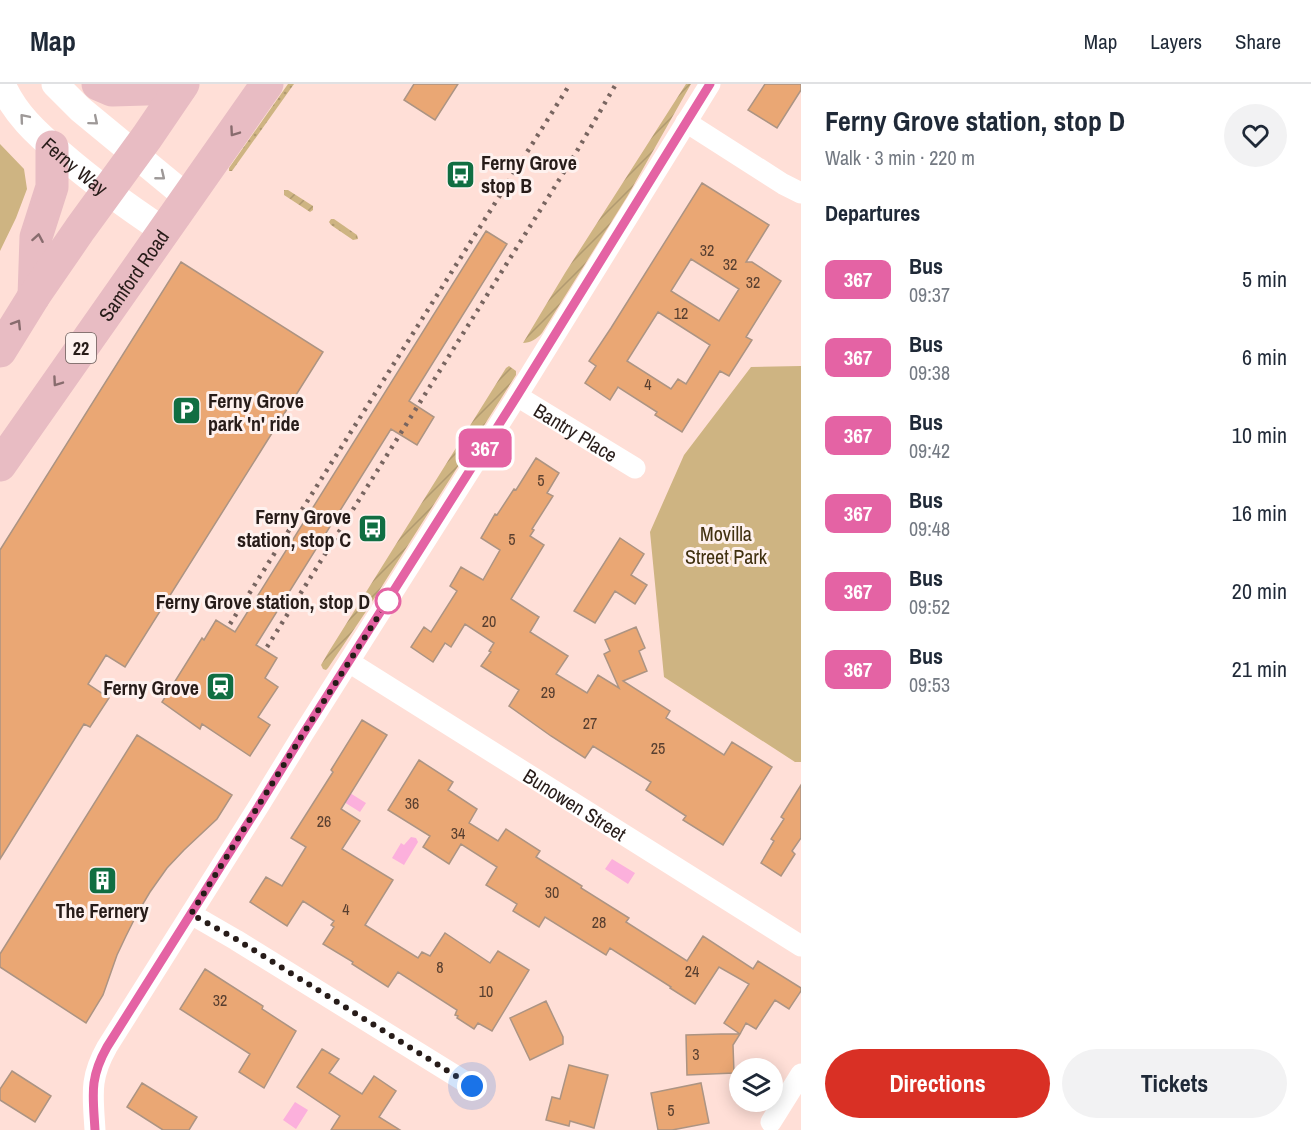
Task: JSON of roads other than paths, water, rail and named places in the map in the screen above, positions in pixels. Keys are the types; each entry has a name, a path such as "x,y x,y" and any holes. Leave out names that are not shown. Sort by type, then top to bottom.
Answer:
{"main road":[{"path":"98,84 112,90 126,91 182,86"},
{"name":"Samford Road","path":"0,465 267,84"},
{"path":"0,351 80,229 182,86"},
{"path":"34,296 36,237 52,187 52,147"}],"street":[{"name":"Ferny Way","path":"2,84 17,110 52,147 107,192 164,231"},
{"path":"55,84 80,109 188,198"},
{"path":"94,1130 94,1076 99,1062 710,84"},
{"path":"686,123 801,193"},
{"name":"Bantry Place","path":"517,396 635,468"},
{"name":"Bunowen Street","path":"350,662 801,946"},
{"path":"191,914 236,939 472,1086"},
{"path":"771,1122 801,1074"}],"railway":[{"path":"230,624 570,84"},
{"path":"267,647 574,156 616,84"}],"place":[{"name":"Ferny Grove stop B","path":"460,174"},
{"name":"Ferny Grove park 'n' ride","path":"187,411"},
{"name":"Ferny Grove station, stop C","path":"372,528"},
{"name":"Ferny Grove station, stop D","path":"388,601"},
{"name":"Ferny Grove","path":"220,687"},
{"name":"The Fernery","path":"102,880"}],"park label":[{"name":"Movilla Street Park","path":"726,544"}]}
